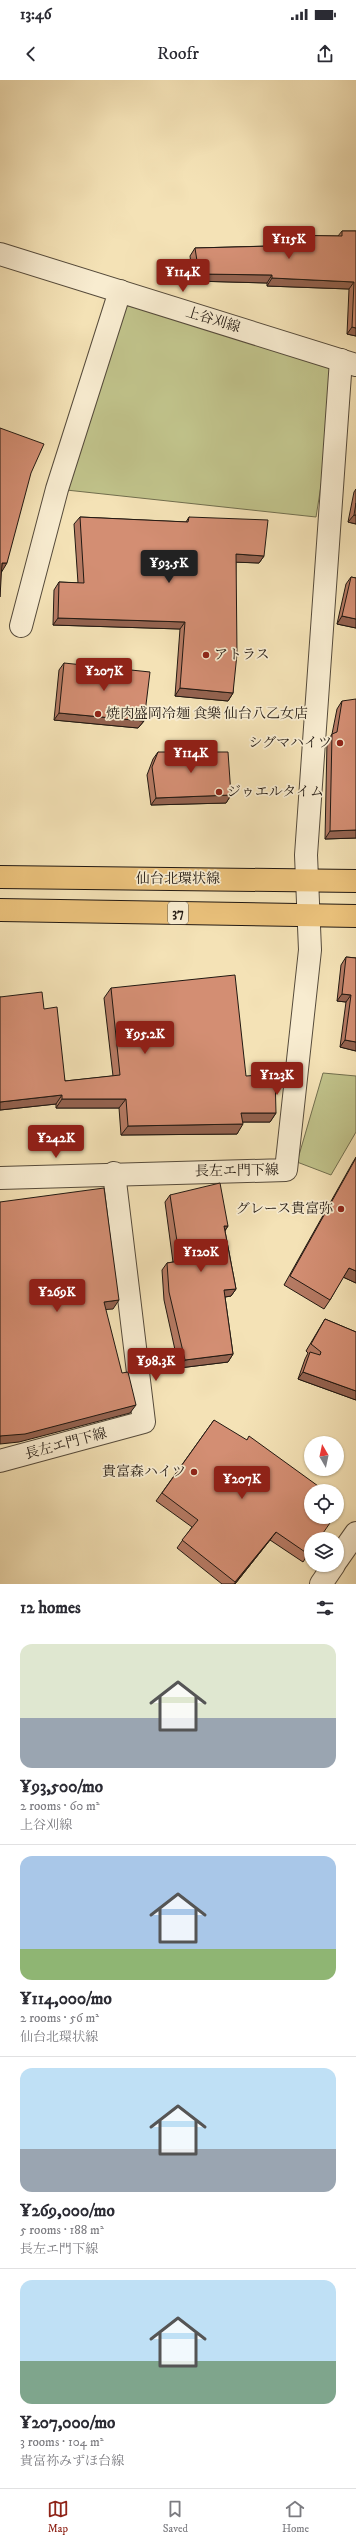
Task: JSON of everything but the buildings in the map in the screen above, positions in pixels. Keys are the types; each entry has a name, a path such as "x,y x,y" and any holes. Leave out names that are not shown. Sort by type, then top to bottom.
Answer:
{"main road":[{"name":"仙台北環状線","path":"0,877 309,882 356,881"},
{"name":"37","path":"0,910 356,916"}],"street":[{"name":"上谷刈線","path":"0,254 348,362"},
{"path":"21,626 57,490 120,291"},
{"name":"長左エ門下線","path":"0,1178 114,1173 286,1170 310,950 309,882 306,855 348,362"},
{"name":"長左エ門下線","path":"0,1461 144,1422 114,1173"},
{"path":"344,1550 356,1533"},
{"path":"321,1584 329,1572"}],"green space":[{"path":"121,304 341,360 316,517 57,489"},
{"path":"323,1073 356,1076 356,1132 331,1175 297,1162"}],"place":[{"name":"アトラス","path":"206,655"},
{"name":"焼肉盛岡冷麺 食樂 仙台八乙女店","path":"98,714"},
{"name":"シグマハイツ","path":"340,743"},
{"name":"ジゥエルタイム","path":"219,792"},
{"name":"グレース貴富弥","path":"341,1209"},
{"name":"貴富森ハイツ","path":"194,1472"}]}
